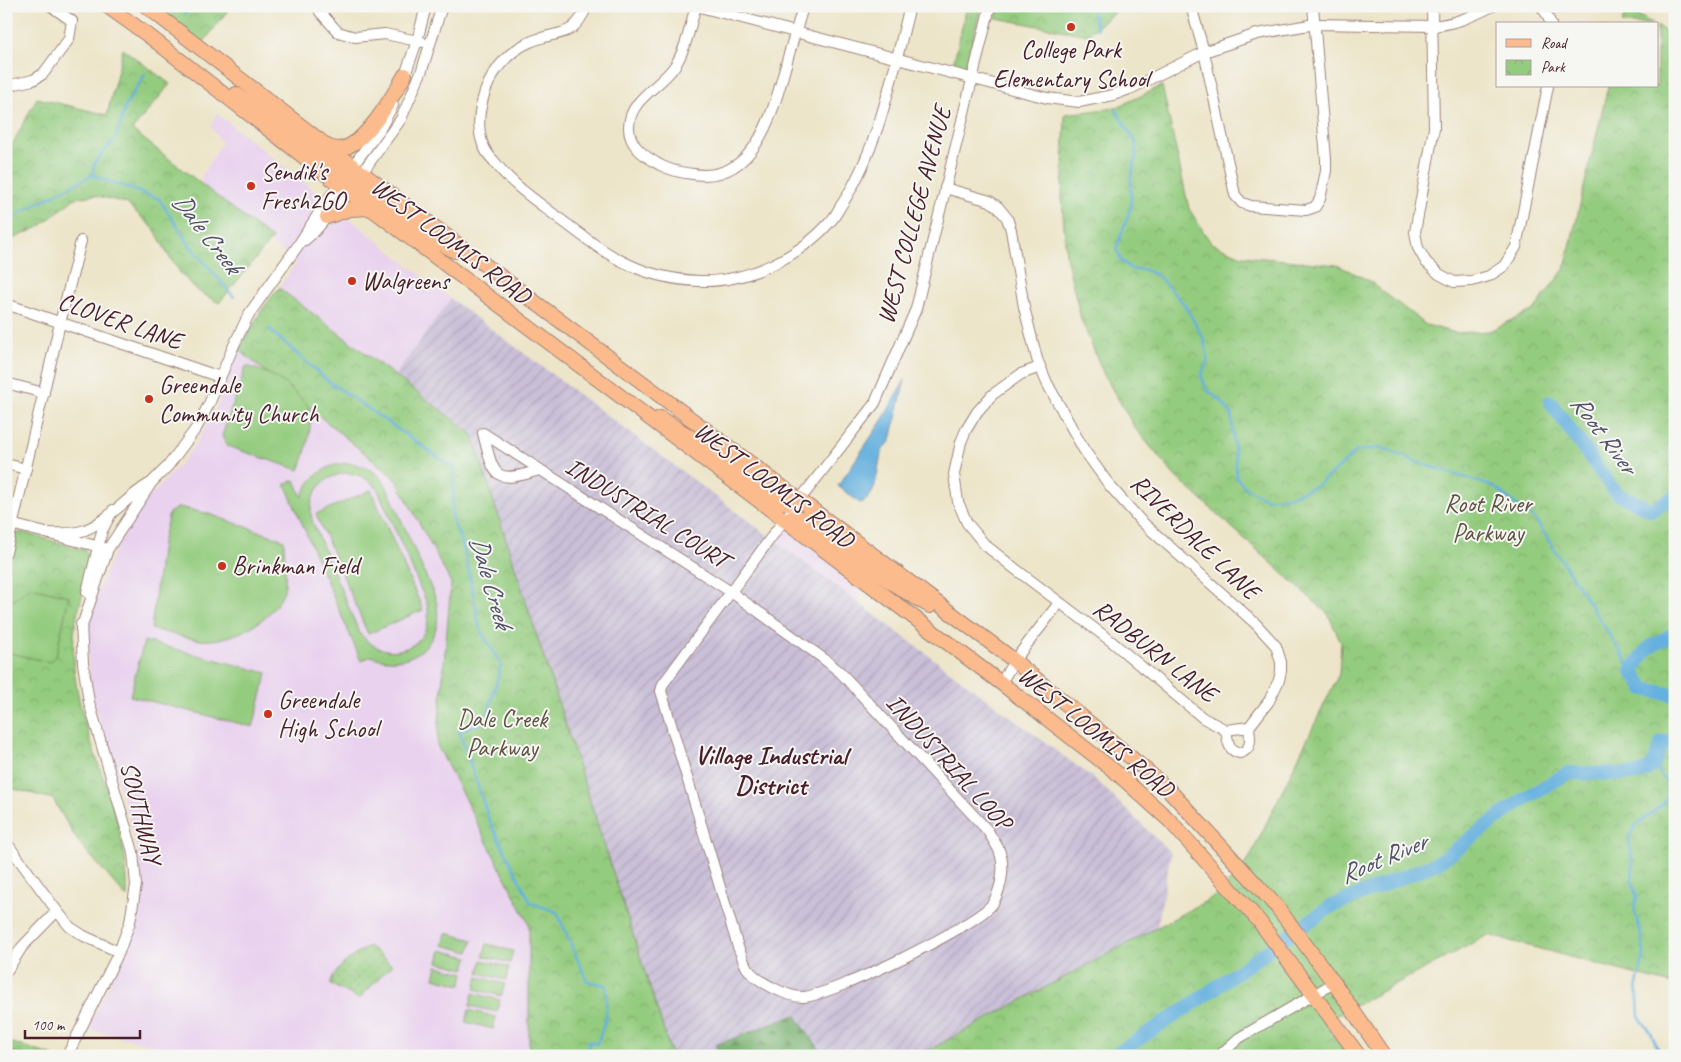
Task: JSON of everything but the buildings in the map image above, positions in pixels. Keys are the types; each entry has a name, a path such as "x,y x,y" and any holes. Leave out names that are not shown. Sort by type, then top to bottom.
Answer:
{"main road":[{"path":"107,6 199,76 239,96 265,113 351,179"},
{"name":"WEST LOOMIS ROAD","path":"146,6 328,147 370,208 1001,683 1117,773 1169,820 1256,918 1359,1056"},
{"path":"328,147 343,148 364,134 383,111 405,75"},
{"name":"WEST LOOMIS ROAD","path":"351,179 490,268 800,499 1014,661 1168,789 1272,901 1323,967 1384,1056"},
{"path":"328,217 350,209 370,208"},
{"path":"627,402 676,427 721,456 782,502 788,503 800,499"},
{"path":"784,520 793,517 801,518 913,597 970,628"}],"street":[{"path":"6,86 33,80 43,74 69,40 72,21 51,6"},
{"path":"320,6 320,12 338,32 355,37 384,34 431,45"},
{"path":"351,179 400,90 417,41 426,6"},
{"path":"351,179 401,119 431,45 442,6"},
{"path":"588,6 582,18 570,31 531,42 510,54 491,77 482,101 479,124 484,148 511,182 597,247 630,265 662,277 701,281 732,278 763,269 790,256 812,240 831,221 851,190 866,158 910,6"},
{"path":"803,6 795,32 773,108 767,124 753,150 741,162 727,170 706,176 682,173 662,166 639,152 630,138 629,125 631,113 638,103 674,67 684,49 696,6 795,32 896,58 972,79 1047,98 1079,102 1094,100 1132,88 1204,52 1257,34 1315,24 1432,26 1451,24 1470,18 1493,6"},
{"name":"WEST COLLEGE AVENUE","path":"784,520 876,403 916,309 990,6"},
{"path":"1191,6 1204,52 1236,195 1242,203 1251,206 1306,210 1315,207 1320,199 1326,171 1313,6"},
{"path":"1432,6 1434,128 1415,232 1418,248 1426,262 1439,274 1454,282 1472,281 1489,276 1504,266 1516,247 1548,88"},
{"path":"1541,6 1550,22"},
{"name":"SOUTHWAY","path":"297,247 328,217 351,179"},
{"name":"SOUTHWAY","path":"103,548 152,482 168,466 197,427 249,314 297,247 324,205 351,179"},
{"name":"RIVERDALE LANE","path":"945,188 990,201 1007,218 1011,230 1024,307 1040,367 1084,450 1110,486 1153,532 1256,624 1276,646 1281,662 1279,680 1269,701 1249,727"},
{"path":"6,552 9,523 26,469 81,241"},
{"name":"CLOVER LANE","path":"6,304 220,377"},
{"name":"RADBURN LANE","path":"1040,367 1021,374 992,395 977,412 961,442 954,474 958,502 967,523 985,545 1111,641 1202,718 1226,730"},
{"path":"6,383 44,393"},
{"name":"INDUSTRIAL COURT","path":"539,470 510,478 505,478 498,474 490,460 483,433 731,592"},
{"path":"6,464 26,469"},
{"name":"SOUTHWAY","path":"45,533 72,533 84,530 135,492 152,482"},
{"name":"SOUTHWAY","path":"67,1056 119,952 130,922 136,884 133,852 89,702 83,663 81,629 103,548 102,531 113,510"},
{"name":"INDUSTRIAL LOOP","path":"731,592 840,672 988,832 1001,857 1002,880 999,888 992,904 974,920 860,979 820,994 802,997 778,991 752,973 747,967 738,947 661,691 663,684 784,520"},
{"path":"9,523 103,548"},
{"name":"RADBURN LANE","path":"1001,683 1014,661 1059,603"},
{"path":"1249,727 1250,744 1248,749 1240,753 1232,750 1229,746 1226,730 1249,727"},
{"path":"6,842 70,927 84,936 119,952"},
{"path":"6,972 22,947 57,911"},
{"path":"1219,1056 1239,1038 1334,983"}],"shaded area":[{"path":"216,113 451,299 395,375 279,288 297,262 200,195 202,175 222,143 211,127"},
{"path":"451,299 1097,781 1171,853 1157,928 918,1056 906,1056 896,1048 881,1056 824,1056 795,1015 716,1045 719,1056 672,1056 472,434 395,375"},
{"name":"Greendale High School","path":"239,350 396,479 451,583 437,745 529,924 529,1056 199,1056 87,1029 125,954 135,927 138,912 140,876 138,852 133,833 92,696 86,644 89,617 96,594 121,537 147,499 182,462 200,437 219,402"},
{"path":"784,520 870,585 814,652 731,592"}],"green space":[{"path":"154,6 231,6 203,43"},
{"path":"967,6 981,6 966,67 958,71 952,69"},
{"name":"College Park Elementary School","path":"999,6 1122,6 1087,35 996,18"},
{"path":"1626,8 1650,22 1622,22"},
{"name":"Root River Parkway","path":"1658,27 1675,37 1675,985 1488,935 1324,1022 1348,1056 918,1056 1219,894 1249,859 1339,674 1341,642 1328,614 1174,475 1135,428 1104,375 1081,319 1066,256 1062,198 1065,114 1115,108 1162,86 1189,209 1211,243 1242,256 1337,265 1368,280 1426,325 1456,333 1489,331 1534,310 1565,268 1608,88 1658,88"},
{"path":"123,49 170,84 132,130 272,239 219,303 198,291 182,275 168,255 155,230 126,203 94,195 75,198 39,227 6,242 6,156 37,98 107,115"},
{"name":"Dale Creek Parkway","path":"279,288 472,434 672,1056 529,1056 529,924 437,745 451,583 396,479 239,350 263,308"},
{"path":"246,366 269,374 281,381 308,407 310,416 309,432 299,470 227,446 222,436"},
{"path":"346,463 363,466 378,475 386,485 435,597 438,613 436,627 431,639 423,649 413,656 400,660 386,660 371,656 361,661 285,484 295,480 302,497 309,484 319,473 338,464","holes":["351,474 368,480 378,490 426,601 428,617 425,630 418,640 408,647 396,650 383,649 370,643 359,632 313,523 311,505 317,490 322,484 337,475"]},
{"path":"371,490 423,610 368,634 316,514"},
{"name":"Brinkman Field","path":"179,507 209,514 284,540 284,590 279,601 271,611 250,628 238,634 212,640 194,639 151,629 162,543 169,513"},
{"path":"21,532 85,550 91,557 75,626 74,669 86,727 122,840 126,868 127,898 76,839 53,799 6,787 6,575 15,535"},
{"path":"31,587 69,596 56,656 49,662 6,652 6,605"},
{"path":"144,641 267,673 253,727 130,696"},
{"path":"446,933 473,940 469,952 443,945"},
{"path":"487,944 513,951 510,963 483,956"},
{"path":"369,946 392,965 359,999 330,984 341,967"},
{"path":"441,950 468,957 465,969 438,962"},
{"path":"482,960 509,967 506,980 479,973"},
{"path":"437,966 464,973 461,985 434,978"},
{"path":"478,977 505,984 501,996 475,989"},
{"path":"473,993 500,1000 497,1012 470,1006"},
{"path":"469,1010 496,1017 493,1029 466,1022"},
{"path":"795,1015 824,1056 719,1056 716,1045"},
{"path":"6,1041 54,1056 25,1056 6,1050"}],"water":[{"path":"905,380 892,436 882,452 873,490 866,500 860,503 838,486 883,419"}],"waterway":[{"name":"Dale Creek","path":"185,14 190,6"},
{"path":"1091,6 1097,29"},
{"name":"Dale Creek","path":"92,175 95,162 116,138 126,105 145,74"},
{"path":"1116,110 1136,143 1136,157 1131,177 1131,207 1116,249 1121,260 1132,270 1142,269 1157,275 1185,305 1204,340 1208,360 1201,376 1207,390 1220,400 1231,413 1237,478 1246,488 1266,499 1291,496 1316,486 1339,468 1356,451 1382,448 1417,462 1494,487 1535,519 1632,670"},
{"name":"Dale Creek","path":"6,220 92,175 159,199 191,247 234,297"},
{"name":"Dale Creek","path":"269,329 328,381 454,468 452,518 464,549 480,629 501,665 486,721 459,731 490,822 531,903 557,912 587,981 606,985 606,1018 597,1044 588,1041 591,1056"},
{"name":"Root River","path":"1550,402 1616,493 1651,510 1675,497"},
{"name":"Root River","path":"1675,633 1648,648 1632,670 1644,689 1675,695"},
{"name":"Root River","path":"1113,1056 1185,1009 1330,907 1439,862 1519,802 1568,773 1639,774 1653,766 1662,742 1675,742"},
{"path":"1653,766 1667,782 1668,796 1661,806 1636,825 1629,837 1633,867 1632,883 1637,897 1634,907 1644,957 1637,984 1639,1016 1651,1033 1660,1053"}],"place":[{"name":"College Park Elementary School","path":"1071,27"},
{"name":"Sendik's Fresh2GO","path":"251,186"},
{"name":"Walgreens","path":"352,281"},
{"name":"Greendale Community Church","path":"149,399"},
{"name":"Brinkman Field","path":"222,566"},
{"name":"Greendale High School","path":"268,714"}],"district":[{"name":"Village Industrial District","path":"771,770"}]}
